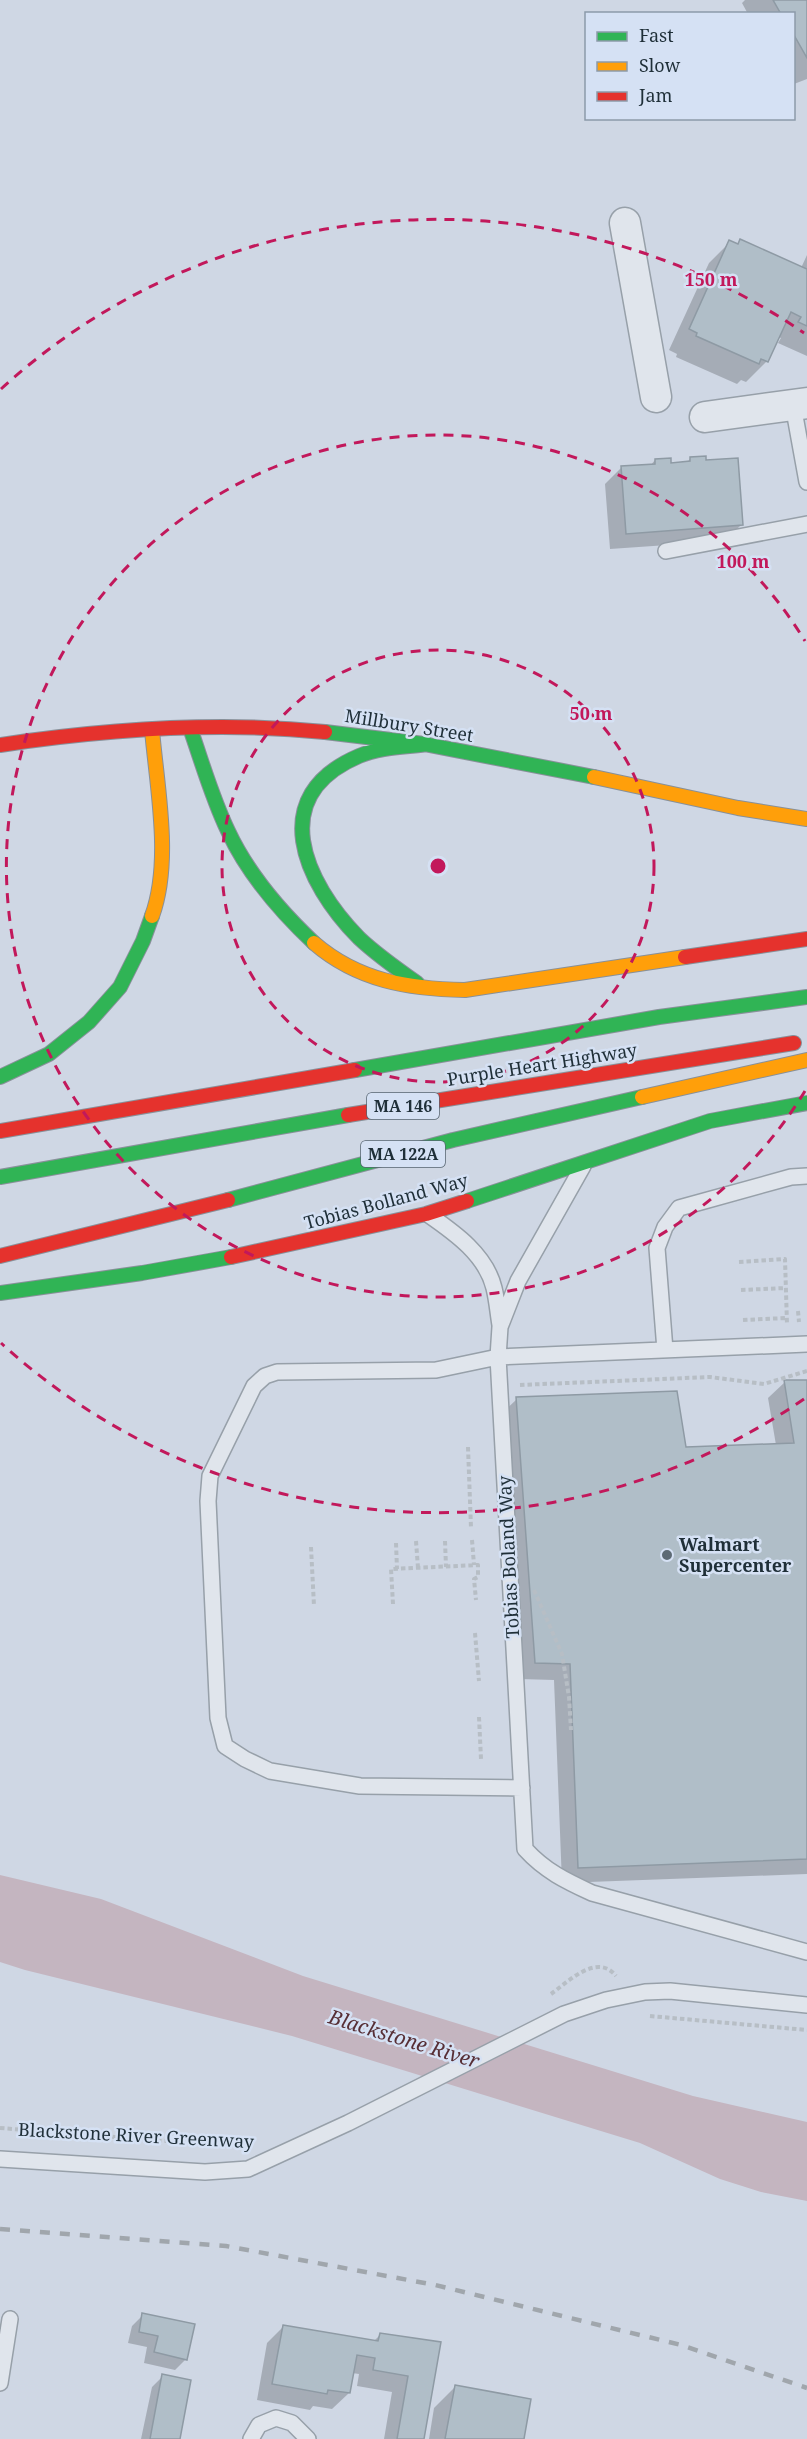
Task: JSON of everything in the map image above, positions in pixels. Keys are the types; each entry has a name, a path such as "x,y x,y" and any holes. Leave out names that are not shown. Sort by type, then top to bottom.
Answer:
{"main road":[{"name":"Millbury Street","path":"0,745 98,732 190,728 284,729 344,733 427,744 624,783 758,813 807,819"},
{"path":"190,728 222,820 257,882 308,940 332,958 354,970 384,981 428,991 465,990 733,948 807,939"},
{"path":"0,1077 49,1054 89,1022 120,987 143,941 159,897 162,844 152,730"},
{"path":"427,744 386,748 359,756 336,767 316,786 304,805 300,823 308,863 336,912 354,933 428,991"},
{"name":"Purple Heart Highway","path":"0,1131 659,1017 807,997"},
{"name":"Purple Heart Highway","path":"0,1177 329,1118 807,1041"},
{"name":"MA 122A","path":"0,1256 242,1197 453,1140 807,1060"},
{"name":"Tobias Bolland Way","path":"0,1293 130,1275 220,1259 426,1214 710,1121 807,1103"}],"street":[{"path":"625,223 656,397"},
{"path":"705,417 800,404"}],"lane":[{"path":"800,404 807,482"},
{"path":"666,551 807,524"},
{"name":"Tobias Boland Way","path":"500,1327 518,1281 585,1161"},
{"path":"665,1350 657,1248 665,1227 679,1208 791,1177 807,1176"},
{"name":"Tobias Boland Way","path":"426,1214 456,1234 480,1258 494,1286 500,1327 498,1357 525,1849 540,1865 561,1880 592,1893 807,1952"},
{"path":"522,1788 360,1786 270,1771 225,1746 217,1706 208,1501 210,1476 254,1386 265,1376 277,1372 436,1370 498,1357 807,1344"},
{"path":"0,2159 205,2172 248,2169 348,2123 564,2014 606,2000 645,1992 670,1991 807,2005"},
{"path":"0,2383 10,2319"},
{"path":"251,2439 259,2425 276,2418 292,2423 308,2439"}],"path":[{"path":"739,1262 785,1259 787,1325 807,1327"},
{"path":"741,1290 786,1288"},
{"path":"798,1311 799,1326"},
{"path":"743,1320 786,1318"},
{"path":"517,1387 522,1383 710,1377 764,1384 807,1371"},
{"path":"468,1447 471,1528"},
{"path":"472,1540 474,1565"},
{"path":"417,1541 418,1568"},
{"path":"445,1541 446,1567"},
{"path":"396,1543 397,1569"},
{"path":"311,1547 314,1606"},
{"path":"393,1604 392,1569 478,1565 478,1577 474,1579 476,1600"},
{"path":"530,1580 562,1654 569,1697 571,1730"},
{"path":"475,1633 478,1681"},
{"path":"479,1717 482,1759"},
{"name":"Blackstone River Greenway","path":"0,2128 231,2146"}],"water":[{"name":"Blackstone River","path":"0,1875 101,1899 303,1976 693,2096 807,2122 807,2201 761,2192 720,2179 640,2143 292,2036 0,1962"}],"building":[{"path":"773,0 807,0 807,58 795,37 795,12 780,12"},
{"path":"740,239 807,269 807,326 798,322 801,317 791,312 768,362 761,359 759,364 696,336 697,333 689,329 729,240 738,244"},
{"path":"706,456 706,460 738,458 743,525 626,534 621,466 655,464 655,459 671,458 671,463 690,461 690,457"},
{"name":"Walmart Supercenter","path":"784,1380 807,1380 807,1859 578,1868 570,1664 535,1663 516,1397 677,1391 686,1447 794,1443"},
{"path":"142,2313 195,2324 187,2360 154,2352 158,2336 139,2332"},
{"path":"283,2325 378,2341 380,2333 441,2342 424,2439 397,2439 408,2376 373,2370 375,2358 357,2355 350,2393 328,2390 327,2394 272,2384"},
{"path":"162,2374 191,2380 180,2439 150,2439"},
{"path":"455,2385 531,2399 524,2439 445,2439"}],"railway":[{"path":"0,2229 226,2246 435,2285 681,2345 807,2388"}],"traffic: fast":[{"path":"190,728 217,806 236,847 266,891 314,943"},
{"path":"325,732 424,744 594,777"},
{"path":"417,983 359,938 339,916 310,866 303,841 303,816 312,793 330,773 359,756 384,749 427,744"},
{"path":"0,1077 49,1054 89,1022 120,987 143,941 152,916"},
{"path":"355,1070 659,1017 807,997"},
{"path":"228,1200 453,1140 642,1097"},
{"path":"467,1201 710,1121 807,1103"},
{"path":"0,1177 348,1115"},
{"path":"0,1293 142,1273 231,1257"}],"traffic: slow":[{"path":"152,730 162,848 158,895 152,916"},
{"path":"594,777 738,808 807,819"},
{"path":"314,943 348,966 385,980 424,988 465,990 685,957"},
{"path":"642,1097 807,1060"}],"traffic: jam":[{"path":"0,745 162,728 243,727 325,732"},
{"path":"685,957 807,939"},
{"path":"348,1115 794,1043"},
{"path":"0,1131 355,1070"},
{"path":"0,1256 228,1200"},
{"path":"231,1257 426,1214 467,1201"}],"place":[{"name":"Walmart Supercenter","path":"667,1555"}]}
